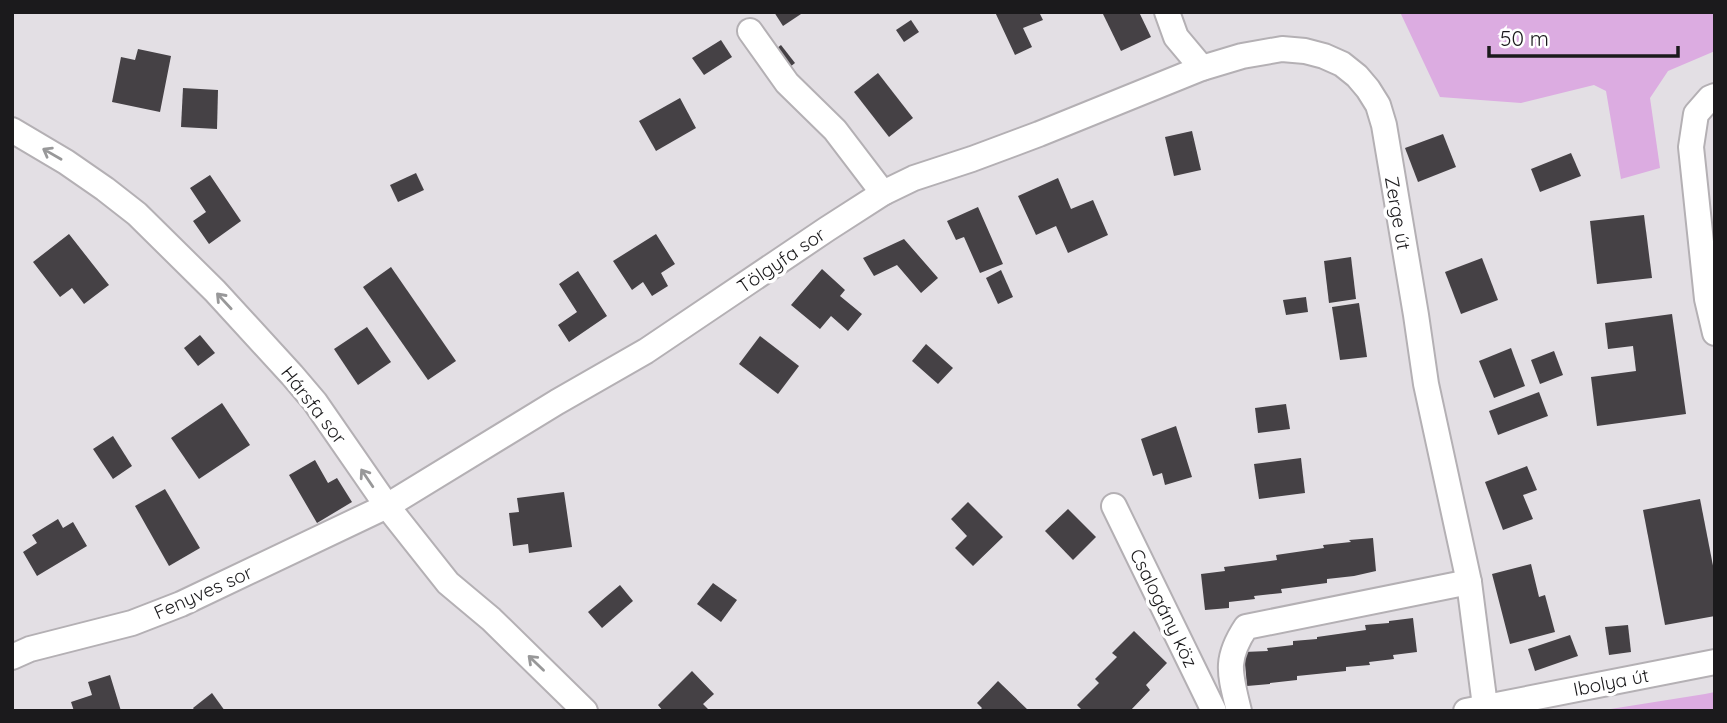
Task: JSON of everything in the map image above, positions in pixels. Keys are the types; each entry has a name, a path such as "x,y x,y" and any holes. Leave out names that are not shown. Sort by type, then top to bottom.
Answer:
{"street":[{"path":"1167,12 1176,37 1202,68"},
{"path":"750,31 787,83 835,130 883,193"},
{"name":"Zerge út","path":"1202,68 1269,51 1305,51 1342,64 1357,76 1378,105 1384,125 1426,384 1469,582 1476,708"},
{"name":"Tölgyfa sor","path":"387,506 646,351 883,193 914,178 1039,134 1202,68"},
{"path":"1715,96 1696,114 1691,147 1707,299 1715,333"},
{"name":"Hársfa sor","path":"12,130 66,162 127,206 215,291 315,402 387,506 448,583 491,619 585,711"},
{"name":"Fenyves sor","path":"12,657 30,649 132,623 181,604 387,506"},
{"name":"Csalogány köz","path":"1114,506 1214,711"},
{"path":"1239,711 1230,672 1235,644 1246,627 1469,582"},
{"name":"Ibolya út","path":"1476,708 1715,662"}],"shaded area":[{"path":"1400,12 1715,12 1715,51 1668,71 1650,98 1660,168 1621,179 1606,91 1594,85 1521,103 1440,97"},
{"path":"1715,692 1715,711 1598,711 1705,694"}],"building":[{"path":"774,12 804,12 783,26"},
{"path":"995,12 1039,12 1043,20 1023,28 1032,47 1015,55"},
{"path":"1102,12 1139,12 1151,37 1121,51"},
{"path":"911,20 919,32 904,42 896,30"},
{"path":"721,40 732,57 704,75 692,58"},
{"path":"781,45 795,63 786,70 772,52"},
{"path":"138,49 171,56 160,112 112,102 121,57 135,60"},
{"path":"878,73 913,118 889,137 854,92"},
{"path":"183,88 218,90 217,129 181,127"},
{"path":"680,98 696,128 656,151 639,121"},
{"path":"1192,131 1201,170 1174,176 1165,137"},
{"path":"1443,134 1456,167 1418,182 1405,148"},
{"path":"1571,153 1581,176 1540,192 1531,169"},
{"path":"416,173 424,190 398,202 390,185"},
{"path":"210,175 241,221 209,244 193,221 206,212 190,188"},
{"path":"1058,178 1071,209 1093,200 1108,235 1068,253 1056,226 1036,235 1018,196"},
{"path":"978,207 1003,264 980,273 964,237 956,240 947,221"},
{"path":"1644,215 1652,278 1597,284 1590,221"},
{"path":"69,234 109,285 84,304 72,288 60,297 33,262"},
{"path":"656,234 675,264 661,273 668,286 652,296 643,282 632,290 613,261"},
{"path":"904,239 938,278 921,293 897,265 874,276 863,258"},
{"path":"1351,257 1356,299 1329,303 1324,261"},
{"path":"1482,258 1498,300 1461,314 1445,272"},
{"path":"391,267 456,361 428,380 363,287"},
{"path":"822,269 845,290 840,296 862,314 848,331 831,316 820,329 791,305"},
{"path":"1001,270 1013,297 998,304 986,278"},
{"path":"578,271 607,316 569,342 558,325 577,312 559,284"},
{"path":"1306,297 1308,312 1286,315 1283,300"},
{"path":"1359,303 1367,357 1340,360 1332,307"},
{"path":"1672,314 1686,414 1597,426 1591,377 1636,371 1633,346 1608,349 1605,323"},
{"path":"367,327 391,362 358,385 334,349"},
{"path":"200,335 215,353 198,366 184,348"},
{"path":"760,336 799,366 778,394 739,364"},
{"path":"926,344 953,368 938,384 912,361"},
{"path":"1511,348 1525,386 1494,398 1479,361"},
{"path":"1554,351 1563,375 1540,384 1531,360"},
{"path":"1539,392 1548,416 1498,435 1489,411"},
{"path":"222,403 250,445 199,479 171,438"},
{"path":"1286,404 1290,429 1258,433 1255,408"},
{"path":"1176,426 1192,477 1165,485 1162,473 1153,476 1141,439"},
{"path":"113,436 132,466 113,479 93,449"},
{"path":"1301,458 1305,493 1259,499 1254,464"},
{"path":"315,460 328,483 337,478 352,502 317,523 289,475"},
{"path":"1527,466 1537,490 1523,495 1533,519 1503,530 1485,482"},
{"path":"165,489 200,548 169,566 135,506"},
{"path":"564,492 572,547 529,553 528,544 513,546 509,513 519,512 517,498"},
{"path":"1700,499 1715,576 1715,616 1665,625 1643,510"},
{"path":"968,502 1003,537 973,566 955,548 967,536 951,519"},
{"path":"1068,509 1096,537 1073,560 1045,531"},
{"path":"58,519 63,528 73,522 87,546 37,576 23,552 37,543 32,535"},
{"path":"1373,538 1376,571 1327,579 1327,583 1281,589 1282,593 1229,602 1229,608 1205,610 1201,574 1225,571 1224,567 1277,560 1276,555 1324,548 1323,545"},
{"path":"1531,564 1539,597 1545,595 1555,632 1510,644 1492,574"},
{"path":"713,583 737,600 721,622 697,604"},
{"path":"620,585 633,601 602,628 588,612"},
{"path":"1413,618 1417,652 1393,655 1394,659 1369,662 1370,665 1346,667 1346,671 1297,676 1297,680 1247,686 1244,652 1268,651 1267,648 1293,645 1293,641 1366,630 1365,625"},
{"path":"1628,625 1631,652 1609,655 1605,627"},
{"path":"1134,631 1167,663 1146,685 1150,690 1130,711 1083,711 1077,705 1099,683 1095,679 1117,657 1112,653"},
{"path":"1570,635 1578,656 1535,671 1528,649"},
{"path":"692,671 714,694 703,704 710,711 663,711 658,705"},
{"path":"110,675 121,711 74,711 71,702 92,695 88,682"},
{"path":"998,681 1029,711 979,711 982,708 977,703"},
{"path":"212,693 225,711 195,711 193,708"}]}
